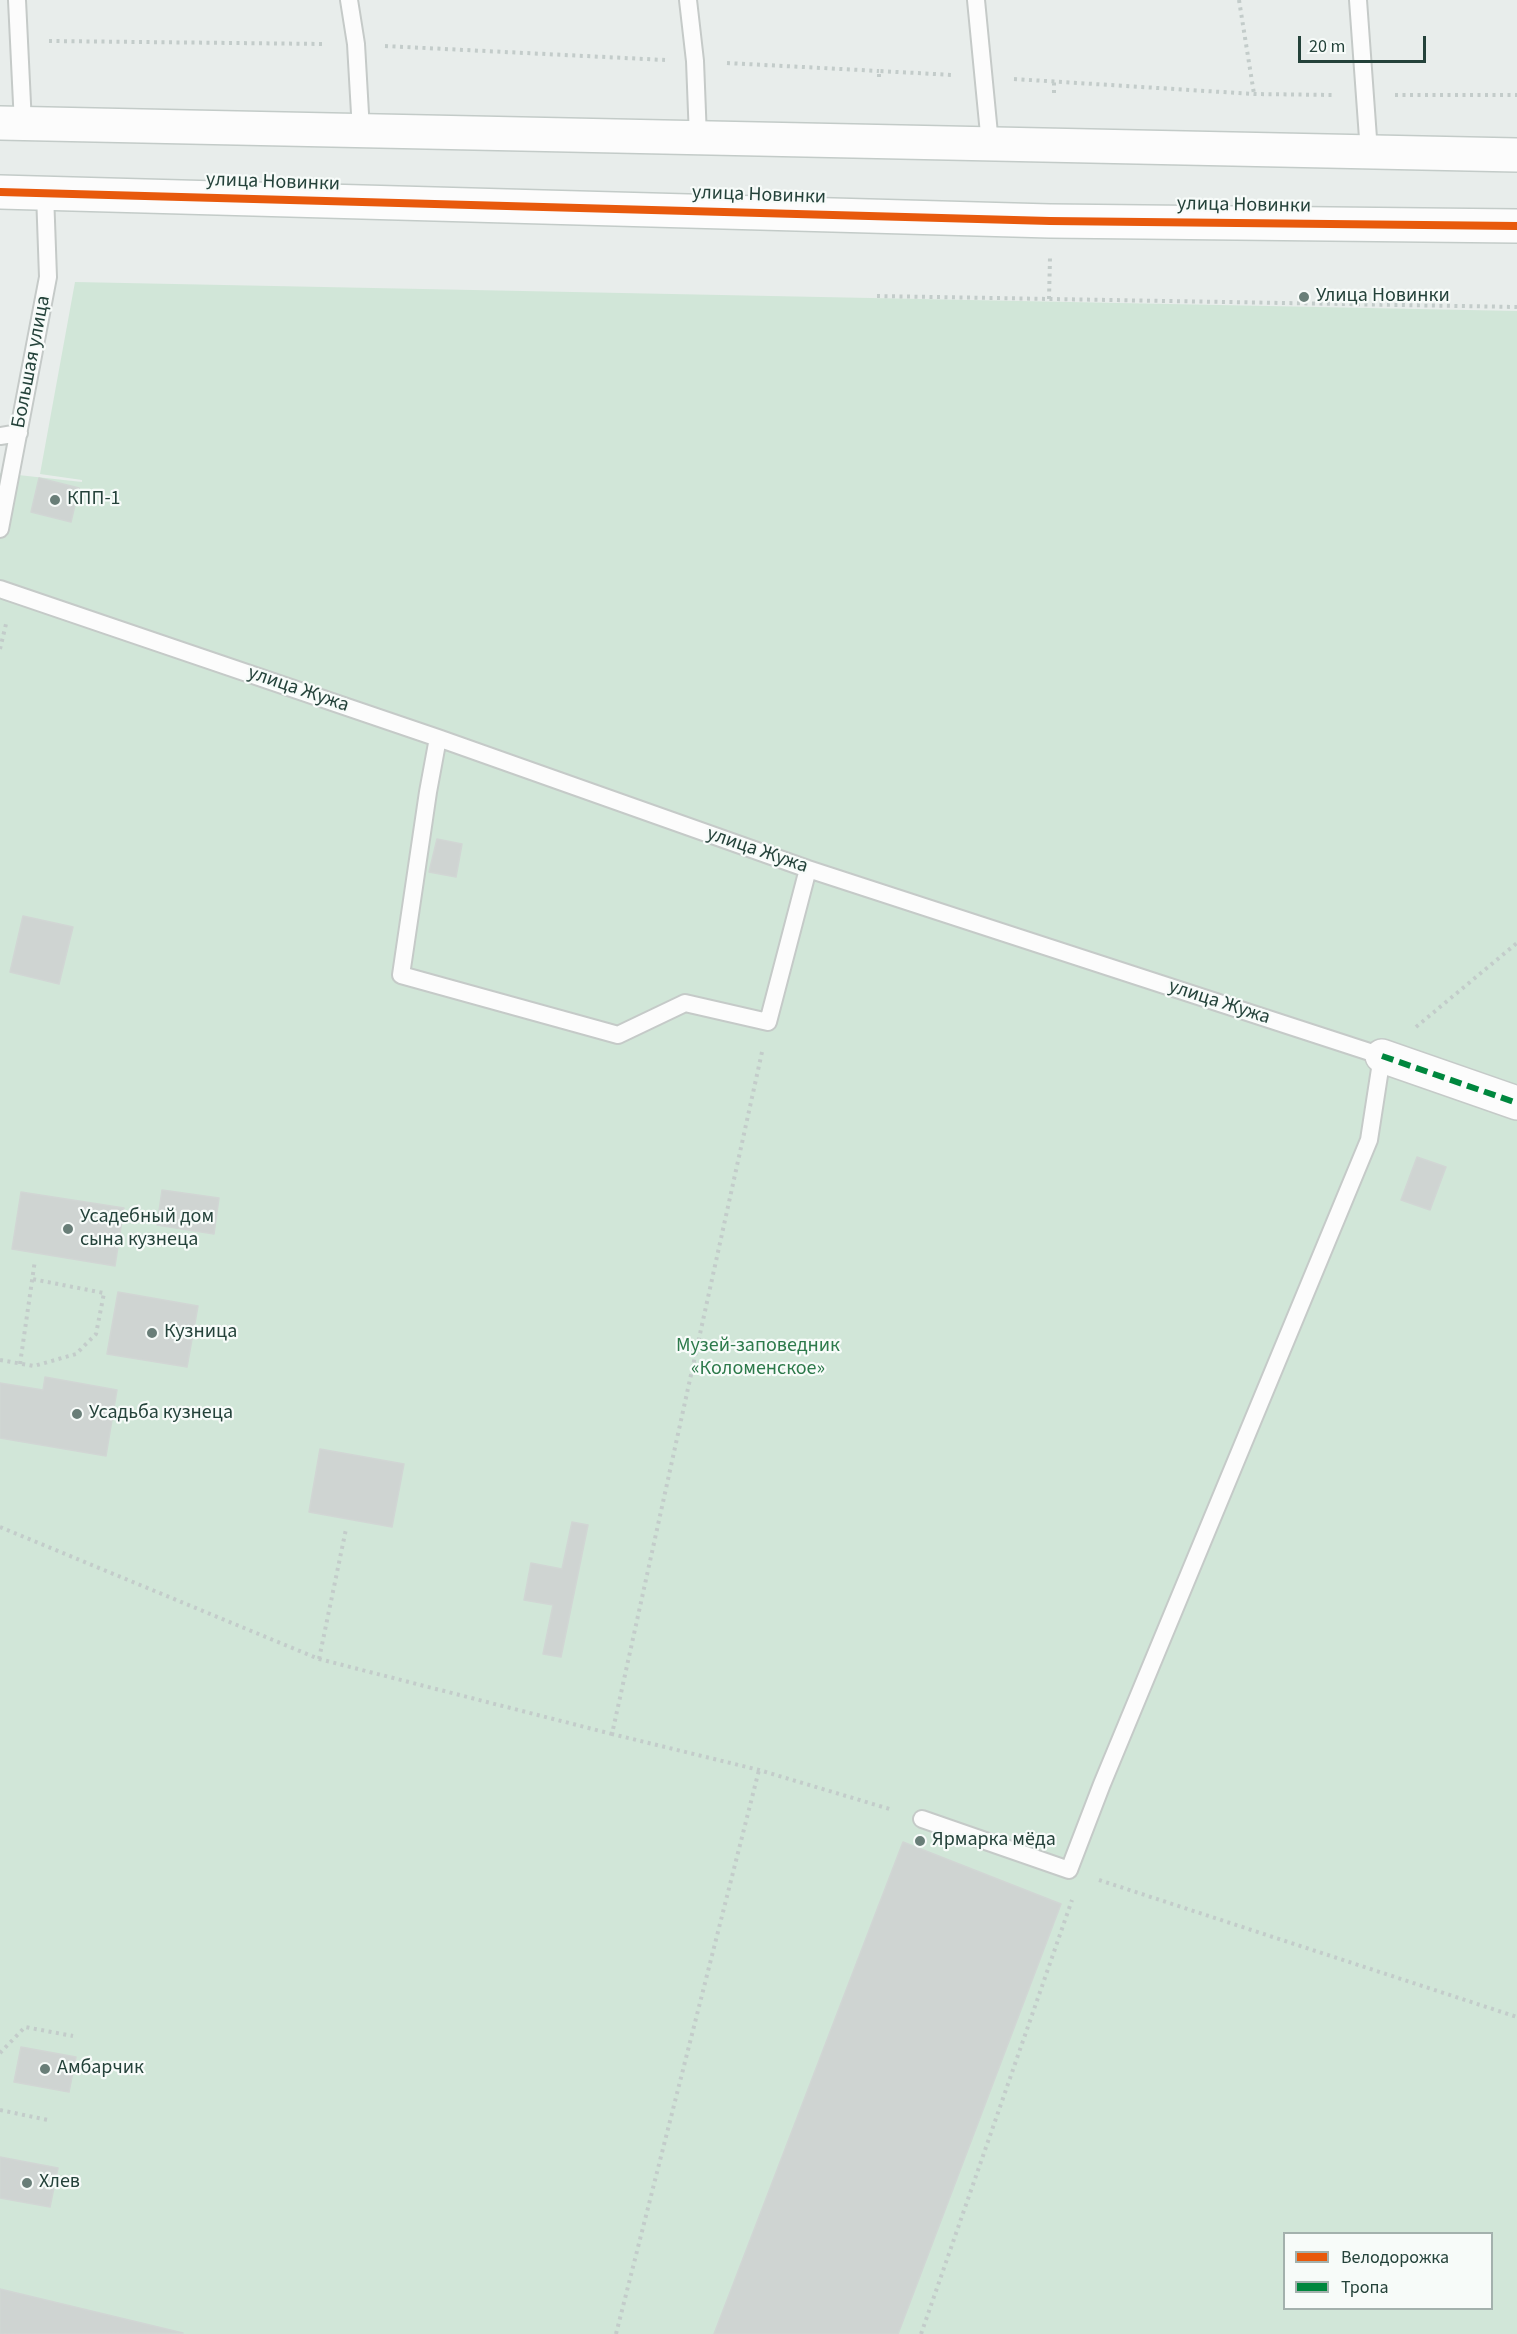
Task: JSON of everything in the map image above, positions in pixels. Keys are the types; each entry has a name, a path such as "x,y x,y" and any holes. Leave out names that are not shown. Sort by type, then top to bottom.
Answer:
{"street":[{"path":"12,123 1517,155"},
{"name":"улица Новинки","path":"0,192 1050,221 1517,226"},
{"name":"улица Жужа","path":"1382,1056 1517,1103"}],"lane":[{"path":"12,123 18,40 17,0"},
{"path":"350,0 356,44 361,131"},
{"path":"688,0 695,62 698,138"},
{"path":"976,0 990,144"},
{"path":"1358,0 1369,152"},
{"name":"Большая улица","path":"0,529 48,277 45,193"},
{"path":"0,436 19,433"},
{"name":"улица Жужа","path":"0,589 438,738 808,869 1382,1056"},
{"path":"438,738 401,975 618,1035 685,1003 768,1022 808,869"},
{"path":"922,1819 1069,1870 1101,1784 1369,1140 1382,1056"}],"path":[{"path":"1239,0 1254,94"},
{"path":"18,40 356,44 879,71 1254,94 1517,95"},
{"path":"879,71 879,76"},
{"path":"1054,81 1054,93"},
{"path":"1049,299 1050,257"},
{"path":"877,296 1517,307"},
{"path":"1382,1056 1517,943"},
{"path":"612,1734 768,1022"},
{"path":"20,1364 35,1260"},
{"path":"0,1360 34,1366 76,1354 96,1334 104,1293 33,1279"},
{"path":"0,1527 319,1659 759,1770 922,1819"},
{"path":"319,1659 346,1529"},
{"path":"616,2334 759,1770"},
{"path":"921,2334 1072,1900 1069,1870 1517,2018"},
{"path":"0,2053 25,2027 73,2036"},
{"path":"0,2110 48,2120"}],"green space":[{"name":"Музей-заповедник «Коломенское»","path":"75,282 1517,311 1517,2334 0,2334 0,473 82,482 82,480 40,474"}],"building":[{"name":"КПП-1","path":"39,478 79,488 71,522 31,512"},
{"path":"437,839 462,844 456,877 429,872"},
{"path":"23,916 73,927 59,984 10,972"},
{"path":"1417,1157 1446,1167 1430,1210 1401,1200"},
{"path":"162,1190 219,1198 214,1234 157,1225"},
{"name":"Усадебный дом сына кузнеца","path":"21,1192 124,1208 115,1266 12,1249"},
{"name":"Кузница","path":"118,1292 198,1306 187,1367 107,1354"},
{"path":"45,1377 117,1390 106,1456 0,1438 0,1383 43,1390"},
{"path":"320,1449 404,1464 392,1527 309,1512"},
{"path":"572,1522 588,1525 561,1657 543,1654 553,1605 524,1600 531,1563 562,1569"},
{"path":"903,1842 1061,1904 898,2334 714,2334"},
{"name":"Амбарчик","path":"21,2047 76,2057 69,2092 14,2082"},
{"name":"Хлев","path":"0,2157 58,2168 50,2207 0,2198"},
{"path":"0,2289 183,2333 0,2334"}],"marked path":[{"path":"1382,1056 1517,1103"}],"cycle path":[{"path":"0,192 1050,221 1517,226"}],"place":[{"name":"Улица Новинки","path":"1304,297"},
{"name":"КПП-1","path":"55,500"},
{"name":"Усадебный дом сына кузнеца","path":"68,1229"},
{"name":"Кузница","path":"152,1333"},
{"name":"Усадьба кузнеца","path":"77,1414"},
{"name":"Ярмарка мёда","path":"920,1841"},
{"name":"Амбарчик","path":"45,2069"},
{"name":"Хлев","path":"27,2183"}]}
